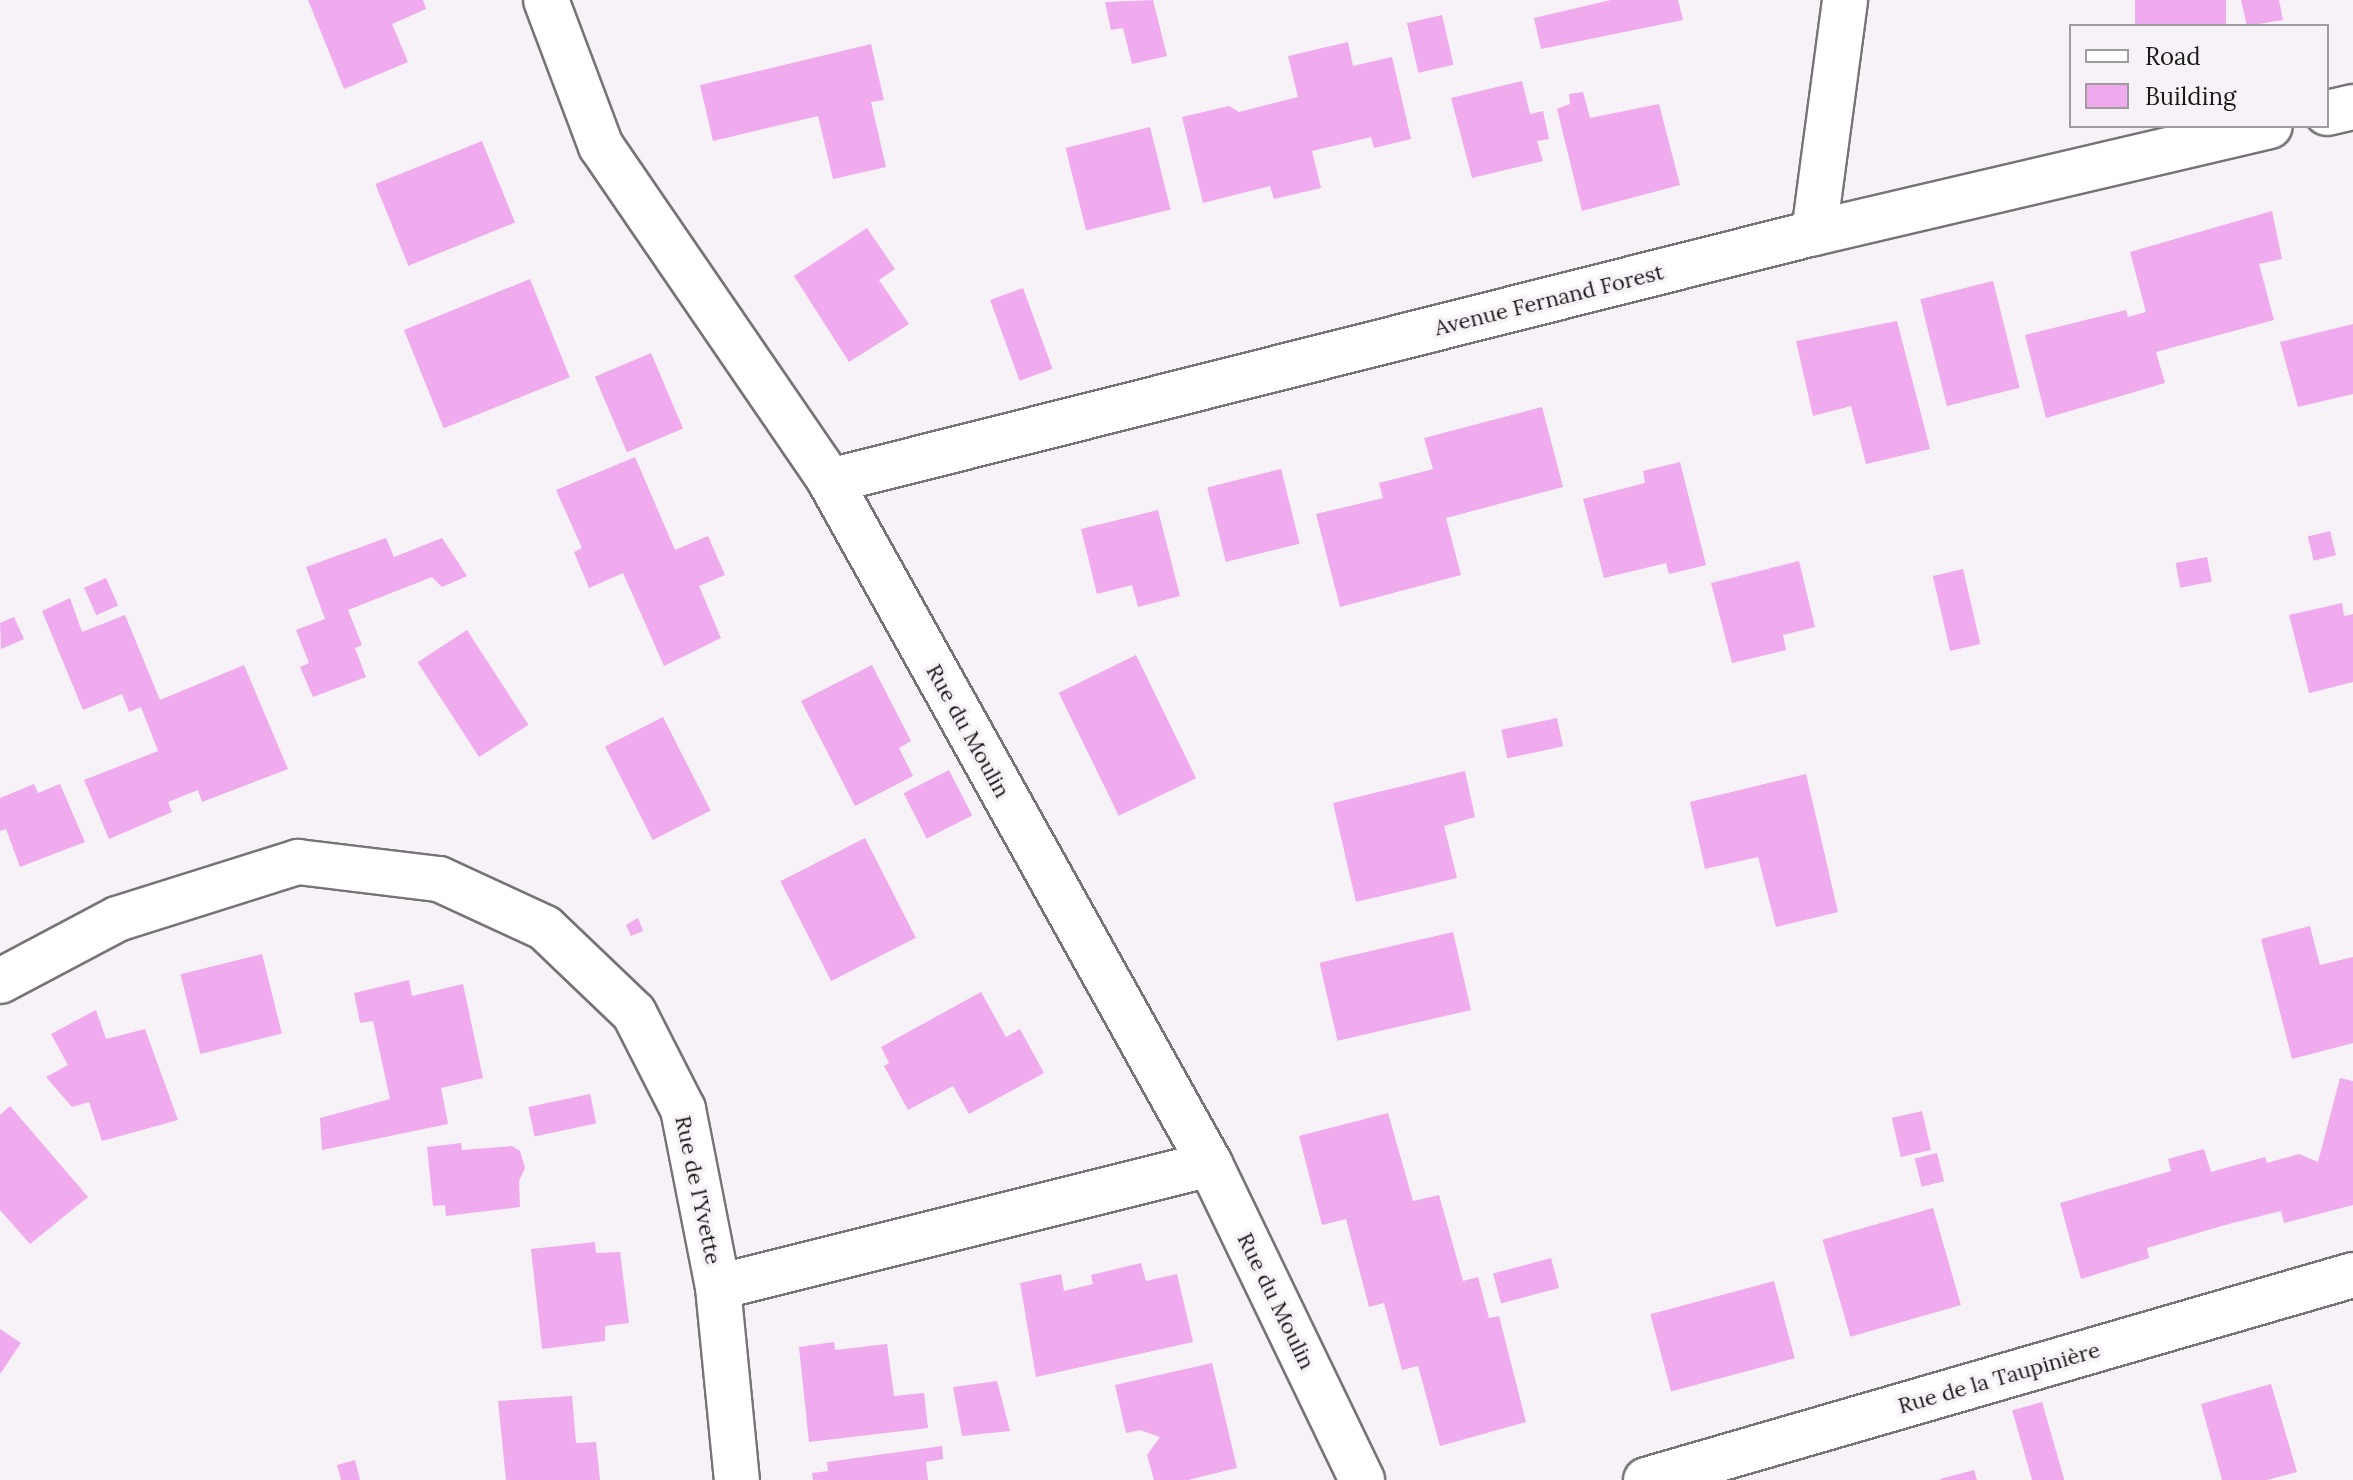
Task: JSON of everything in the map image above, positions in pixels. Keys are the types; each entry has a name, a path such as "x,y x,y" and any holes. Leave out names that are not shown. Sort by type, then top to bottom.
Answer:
{"street":[{"name":"Rue du Moulin","path":"546,0 601,146 830,481 1210,1164 1362,1480"},
{"path":"1814,233 1845,0"},
{"path":"2329,113 2353,107"},
{"name":"Avenue Fernand Forest","path":"830,481 1814,233 2261,128"},
{"name":"Rue de l'Yvette","path":"0,981 117,919 298,862 439,879 545,928 634,1013 683,1109 718,1287 1210,1164"},
{"name":"Rue de la Taupinière","path":"1646,1480 2353,1275"},
{"path":"718,1287 737,1480"}],"building":[{"path":"308,0 423,0 426,9 392,24 408,62 344,89"},
{"path":"1153,0 1167,56 1132,64 1123,28 1111,30 1105,2"},
{"path":"1611,0 1678,0 1683,20 1541,49 1534,18"},
{"path":"2135,0 2226,0 2226,24 2135,24"},
{"path":"2241,0 2279,0 2283,20 2247,24"},
{"path":"1442,15 1453,65 1418,73 1407,23"},
{"path":"1348,42 1353,66 1392,57 1411,139 1374,148 1371,137 1312,151 1321,188 1274,199 1270,186 1203,203 1182,117 1229,106 1239,112 1298,97 1288,56"},
{"path":"871,44 884,100 871,102 886,167 833,179 818,116 713,141 700,85"},
{"path":"1522,81 1530,114 1543,111 1549,139 1537,141 1543,161 1472,178 1451,98"},
{"path":"1583,92 1590,118 1659,104 1680,185 1582,211 1557,109 1570,104 1569,94"},
{"path":"1150,127 1171,209 1086,231 1066,148"},
{"path":"482,141 515,223 408,266 375,184"},
{"path":"2272,211 2282,259 2259,264 2274,320 2156,352 2165,383 2046,418 2025,335 2126,310 2128,317 2146,312 2130,252"},
{"path":"867,228 895,269 879,280 909,324 849,362 794,276"},
{"path":"530,279 570,377 444,428 404,330"},
{"path":"1993,281 2020,388 1947,406 1920,299"},
{"path":"1023,288 1052,369 1020,381 990,300"},
{"path":"1897,321 1930,449 1866,464 1851,406 1813,416 1796,341"},
{"path":"2353,324 2353,394 2298,407 2280,342"},
{"path":"651,353 683,428 627,452 595,377"},
{"path":"1542,407 1563,487 1446,518 1461,575 1340,607 1316,514 1383,498 1379,483 1433,469 1424,438"},
{"path":"635,457 675,550 708,536 725,575 699,586 721,638 664,666 623,573 589,588 574,552 582,548 556,490"},
{"path":"1680,462 1706,565 1669,574 1666,563 1604,578 1583,499 1645,483 1643,471"},
{"path":"1281,469 1300,544 1226,562 1207,487"},
{"path":"1158,510 1180,596 1138,607 1132,585 1097,594 1081,529"},
{"path":"2330,531 2336,555 2314,561 2308,537"},
{"path":"386,538 394,557 442,538 467,576 442,587 432,577 348,610 362,645 355,648 366,677 313,697 300,667 309,663 296,630 325,619 306,567"},
{"path":"2207,557 2212,582 2180,588 2176,563"},
{"path":"1799,561 1815,627 1783,635 1786,650 1732,663 1711,583"},
{"path":"1963,569 1980,644 1950,651 1933,576"},
{"path":"106,578 118,605 96,615 84,588"},
{"path":"70,598 82,632 125,615 160,700 244,665 288,769 202,802 198,790 168,802 172,812 109,839 84,780 158,751 141,707 129,712 122,694 83,710 42,611"},
{"path":"2342,603 2344,616 2353,614 2353,682 2309,693 2289,615"},
{"path":"14,617 24,639 1,649 0,623"},
{"path":"467,630 529,725 479,757 418,662"},
{"path":"1136,655 1196,778 1119,816 1059,693"},
{"path":"872,665 911,741 899,748 913,776 855,806 801,701"},
{"path":"663,717 711,811 653,840 605,747"},
{"path":"1557,718 1563,746 1507,758 1501,730"},
{"path":"949,770 972,815 927,839 904,793"},
{"path":"1465,771 1475,817 1444,826 1457,878 1356,902 1333,803"},
{"path":"1806,774 1838,912 1776,927 1758,857 1705,869 1690,802"},
{"path":"34,784 38,793 60,784 85,842 20,867 6,829 0,831 0,798"},
{"path":"865,838 916,938 831,981 780,881"},
{"path":"638,918 643,931 631,936 626,925"},
{"path":"2310,926 2320,965 2353,957 2353,1043 2292,1059 2261,939"},
{"path":"1453,932 1471,1010 1338,1041 1320,963"},
{"path":"262,954 282,1034 200,1054 180,974"},
{"path":"409,980 412,996 463,984 483,1078 441,1088 448,1124 322,1150 320,1118 390,1099 373,1021 360,1023 354,993"},
{"path":"981,992 1006,1037 1020,1029 1044,1073 969,1114 953,1086 908,1110 884,1066 889,1063 881,1047"},
{"path":"96,1010 106,1039 145,1029 178,1120 102,1141 89,1102 72,1107 46,1077 68,1065 51,1034"},
{"path":"2340,1078 2353,1081 2353,1205 2284,1223 2281,1211 2225,1225 2147,1248 2149,1258 2081,1279 2060,1203 2171,1171 2168,1159 2204,1149 2211,1172 2265,1157 2267,1163 2299,1154 2318,1162"},
{"path":"590,1094 596,1123 535,1136 528,1107"},
{"path":"10,1106 88,1197 30,1244 0,1210 0,1115"},
{"path":"1922,1111 1931,1150 1901,1157 1892,1118"},
{"path":"1388,1113 1413,1201 1439,1195 1463,1281 1478,1277 1489,1318 1499,1316 1526,1422 1440,1446 1418,1366 1402,1370 1384,1303 1369,1307 1346,1219 1322,1225 1299,1136"},
{"path":"461,1143 462,1150 512,1146 520,1151 525,1168 519,1181 520,1207 446,1216 445,1205 433,1206 427,1147"},
{"path":"1937,1153 1944,1181 1922,1187 1915,1159"},
{"path":"1933,1208 1961,1305 1850,1337 1822,1240"},
{"path":"595,1242 596,1253 620,1252 629,1323 605,1326 605,1341 542,1349 531,1249"},
{"path":"1551,1258 1559,1288 1501,1303 1493,1274"},
{"path":"1141,1263 1146,1281 1177,1274 1193,1342 1036,1377 1020,1283 1061,1274 1064,1291 1093,1284 1091,1275"},
{"path":"1774,1281 1795,1358 1671,1391 1650,1314"},
{"path":"0,1329 21,1343 0,1374"},
{"path":"834,1342 835,1350 887,1344 894,1396 924,1393 928,1428 809,1442 799,1347"},
{"path":"1212,1363 1237,1468 1188,1480 1154,1480 1147,1455 1160,1437 1140,1430 1126,1433 1115,1385"},
{"path":"997,1381 1010,1431 962,1436 953,1387"},
{"path":"2271,1384 2297,1472 2267,1480 2222,1480 2201,1404"},
{"path":"572,1396 576,1443 596,1442 600,1480 506,1480 498,1401"},
{"path":"2042,1402 2064,1480 2032,1480 2012,1411"},
{"path":"942,1446 943,1459 926,1462 928,1480 813,1480 812,1473 828,1471 827,1462"},
{"path":"355,1460 360,1480 341,1480 337,1465"},
{"path":"1974,1470 1977,1480 1940,1480 1940,1479"}]}
